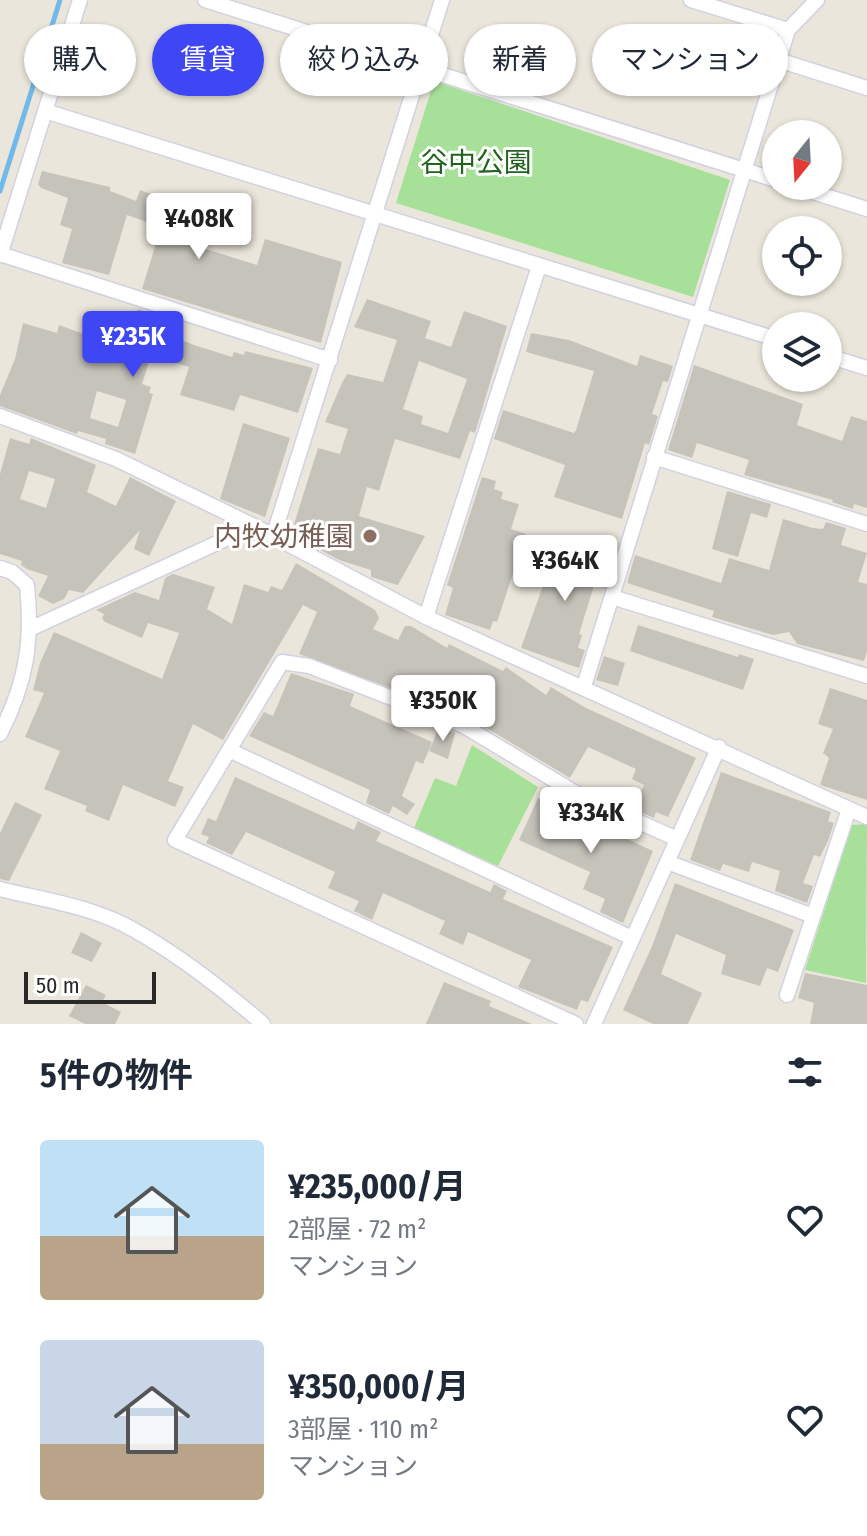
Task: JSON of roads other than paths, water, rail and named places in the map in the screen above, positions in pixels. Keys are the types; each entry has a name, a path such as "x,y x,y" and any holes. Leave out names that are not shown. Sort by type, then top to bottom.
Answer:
{"street":[{"path":"80,0 0,255 330,360"},
{"path":"205,0 282,24"},
{"path":"434,24 442,0"},
{"path":"691,0 769,24"},
{"path":"788,30 817,0"},
{"path":"788,63 867,88"},
{"path":"448,76 762,176"},
{"path":"273,537 412,96"},
{"path":"584,686 767,96"},
{"path":"45,111 762,335"},
{"path":"838,200 867,209"},
{"path":"426,617 539,266"},
{"path":"842,360 867,368"},
{"path":"0,416 116,459 254,526 426,617 719,747 867,817"},
{"path":"654,457 867,524"},
{"path":"32,628 254,526"},
{"path":"0,568 12,572 27,585 32,628 27,664 0,734"},
{"path":"612,597 867,676"},
{"path":"576,1024 175,840 282,662 309,666 464,726 579,795 677,839"},
{"path":"594,1024 719,747"},
{"path":"231,751 632,938"},
{"path":"787,995 849,809"},
{"path":"667,862 813,916"},
{"path":"0,889 90,912 134,929 235,1000 263,1024"}],"waterway":[{"path":"0,191 60,0"}],"place":[{"name":"内牧幼稚園","path":"370,536"}],"park label":[{"name":"谷中公園","path":"476,162"}]}
